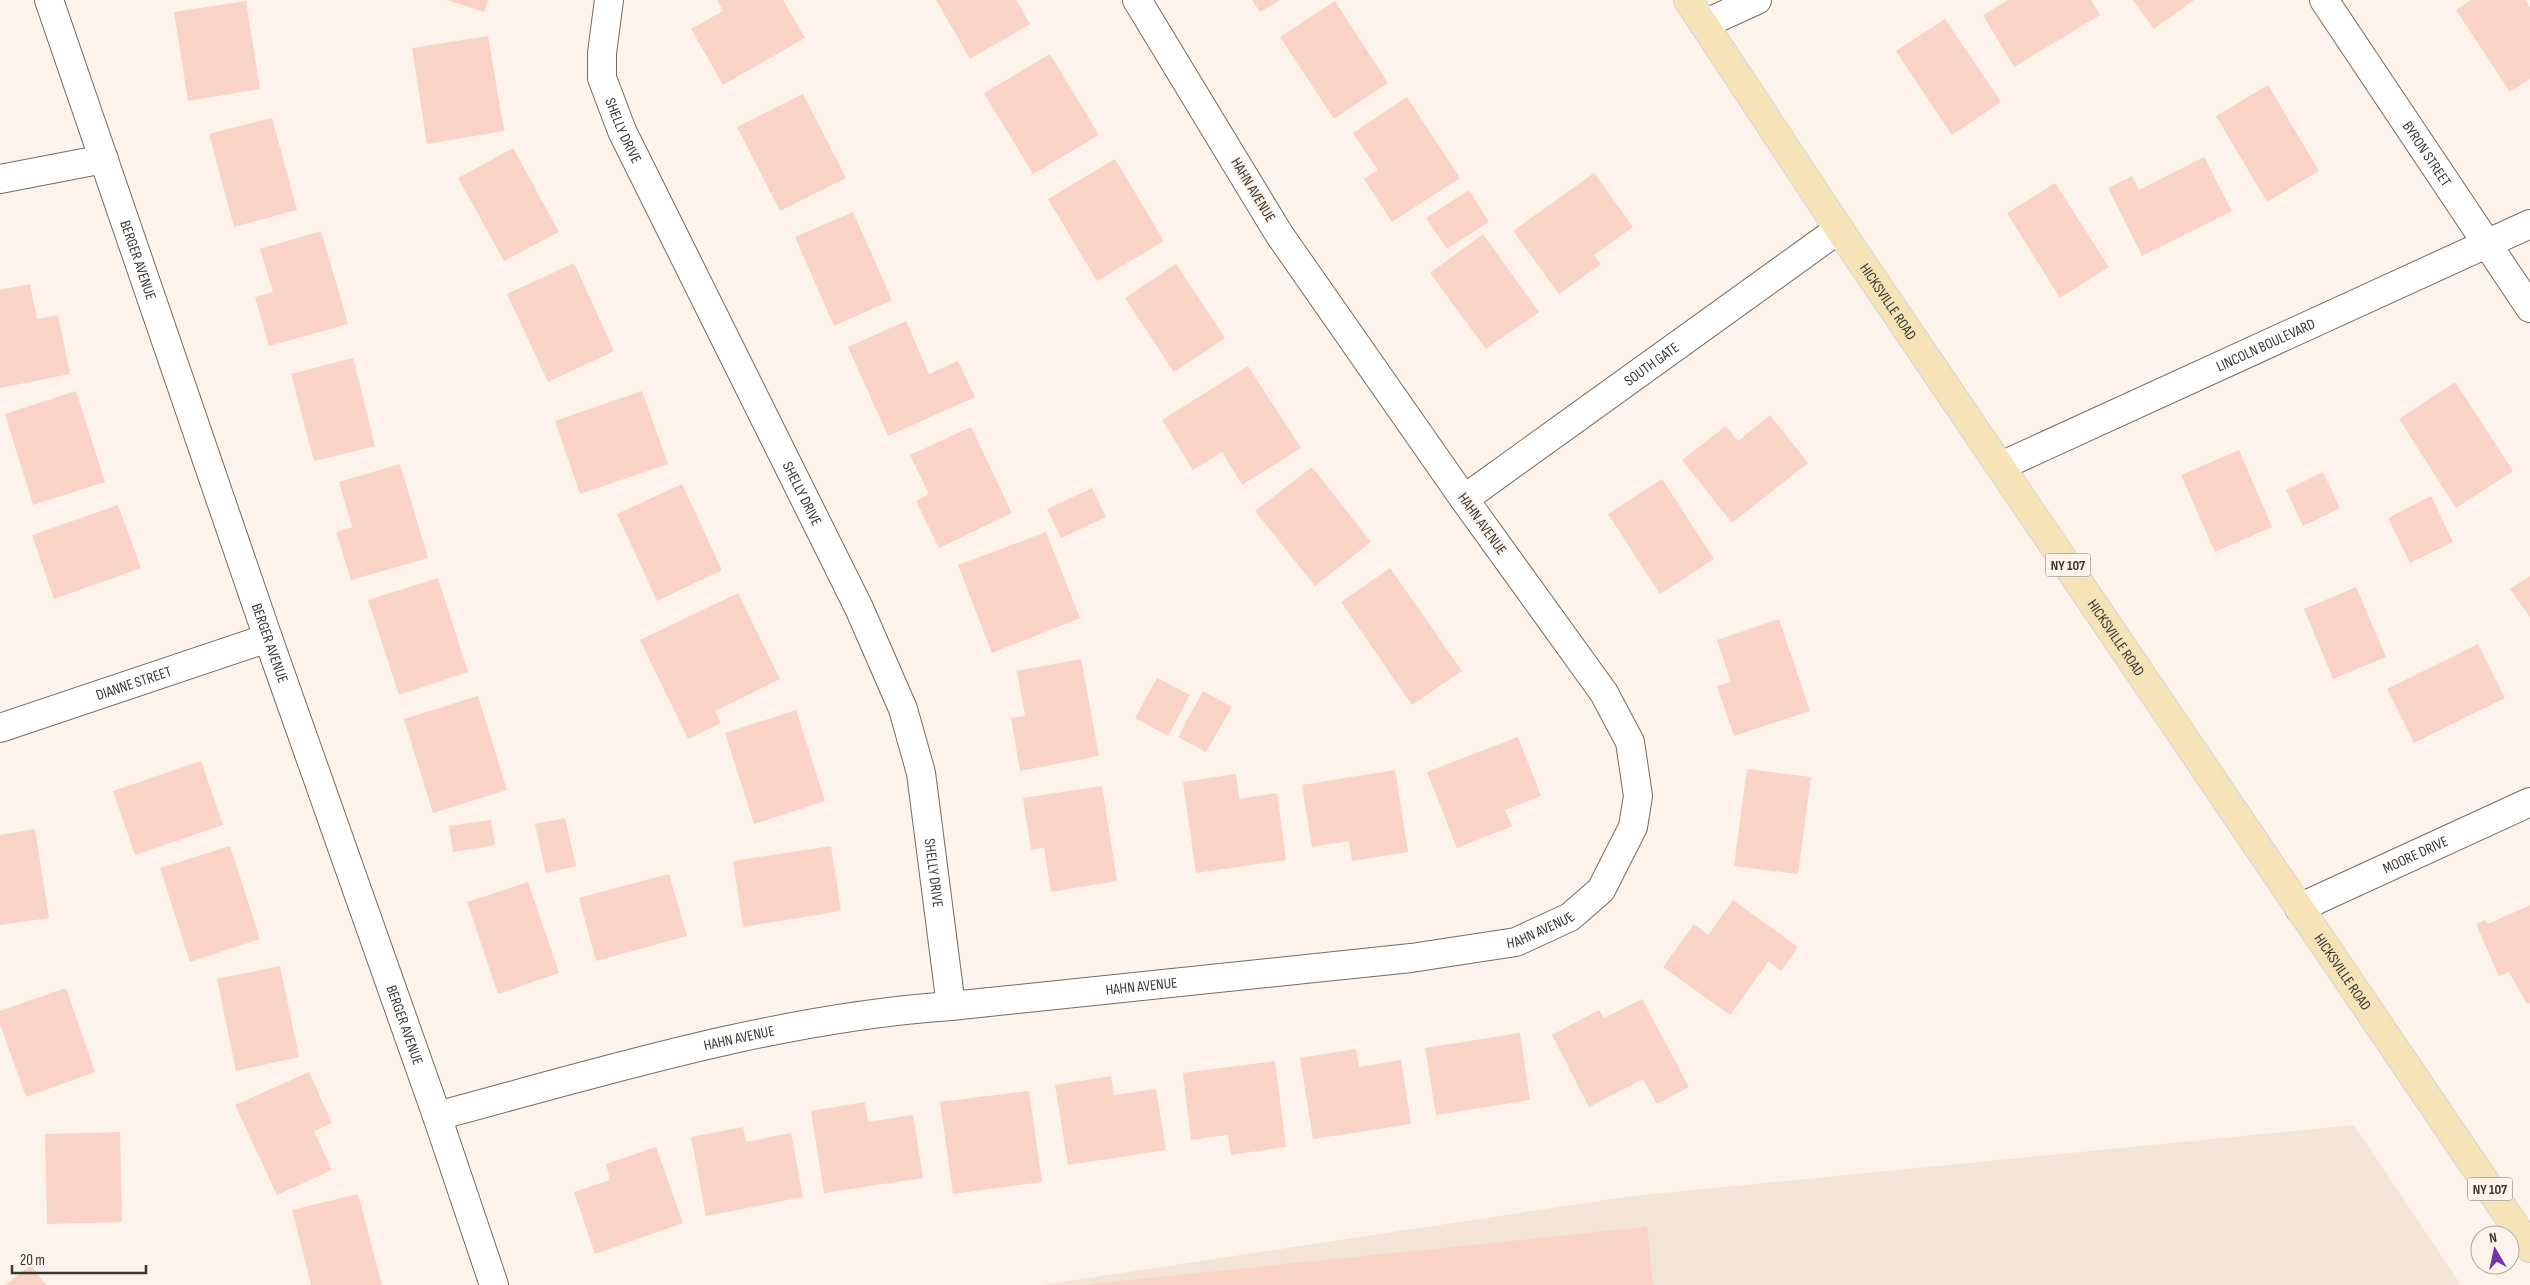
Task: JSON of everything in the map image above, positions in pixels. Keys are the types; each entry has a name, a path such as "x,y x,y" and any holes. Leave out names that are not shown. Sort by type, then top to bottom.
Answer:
{"main road":[{"name":"HICKSVILLE ROAD","path":"1688,0 1839,229 2530,1248"}],"street":[{"name":"BERGER AVENUE","path":"49,0 268,638 437,1116 494,1285"},
{"name":"SHELLY DRIVE","path":"609,0 602,53 602,78 622,131 859,608 903,709 921,773 951,1006"},
{"name":"HAHN AVENUE","path":"437,1116 692,1047 893,1010 951,1006 1411,958 1516,942 1570,917 1601,890 1633,827 1638,796 1630,742 1604,693 1464,499 1279,234 1137,0"},
{"path":"1704,24 1757,0"},
{"name":"BYRON STREET","path":"2324,0 2530,308"},
{"path":"0,179 104,159"},
{"name":"LINCOLN BOULEVARD","path":"2001,466 2530,224"},
{"name":"SOUTH GATE","path":"1464,499 1839,229"},
{"name":"DIANNE STREET","path":"0,728 268,638"},
{"name":"MOORE DRIVE","path":"2299,908 2530,802"}],"shaded area":[{"path":"2354,1125 2461,1285 1042,1285 1632,1196"}],"building":[{"path":"447,0 488,0 484,12"},
{"path":"717,0 783,0 805,38 723,85 691,29 723,11"},
{"path":"936,0 1016,0 1030,24 970,59"},
{"path":"1252,0 1280,0 1260,12"},
{"path":"2008,0 2091,0 2100,15 2014,67 1983,15"},
{"path":"2133,0 2194,0 2154,29"},
{"path":"2471,0 2525,0 2530,8 2530,79 2510,92 2456,10"},
{"path":"246,1 260,89 188,101 174,12"},
{"path":"1335,1 1388,83 1334,119 1280,37"},
{"path":"1945,19 2001,102 1952,135 1896,51"},
{"path":"488,36 504,131 427,144 412,48"},
{"path":"1050,54 1099,135 1033,174 984,93"},
{"path":"2268,85 2319,171 2267,202 2216,116"},
{"path":"803,94 846,178 780,211 737,127"},
{"path":"1407,97 1460,178 1392,222 1364,179 1378,170 1353,133"},
{"path":"272,118 297,210 234,227 209,134"},
{"path":"513,148 559,232 504,261 458,178"},
{"path":"2204,157 2232,211 2142,256 2108,188 2132,176 2139,190"},
{"path":"1115,159 1164,241 1097,281 1048,199"},
{"path":"1594,173 1633,227 1594,255 1601,264 1559,294 1513,231"},
{"path":"2055,183 2109,267 2060,298 2007,213"},
{"path":"1469,190 1489,222 1447,249 1426,218"},
{"path":"853,212 892,300 834,326 795,237"},
{"path":"321,231 348,324 269,346 255,297 273,292 260,249"},
{"path":"1483,234 1539,312 1486,349 1430,273"},
{"path":"574,263 614,351 548,382 507,294"},
{"path":"1176,264 1225,338 1174,372 1125,298"},
{"path":"30,284 37,319 58,315 70,374 0,388 0,290"},
{"path":"906,321 929,374 958,361 975,397 888,436 848,347"},
{"path":"353,358 375,446 314,461 291,374"},
{"path":"1248,366 1301,448 1242,485 1222,452 1193,470 1162,420"},
{"path":"2455,382 2513,471 2456,508 2399,419"},
{"path":"76,391 105,482 33,505 5,414"},
{"path":"642,391 668,464 580,494 555,421"},
{"path":"1770,415 1808,463 1732,523 1682,460 1726,426 1738,441"},
{"path":"971,427 1012,513 939,548 916,501 929,494 910,455"},
{"path":"2239,450 2272,527 2215,552 2181,475"},
{"path":"400,464 428,558 351,580 336,532 352,527 339,482"},
{"path":"1312,467 1371,542 1315,586 1255,511"},
{"path":"2323,472 2340,508 2303,526 2286,490"},
{"path":"1662,479 1714,559 1660,594 1608,514"},
{"path":"682,484 722,570 657,601 617,514"},
{"path":"1092,488 1106,517 1061,538 1047,509"},
{"path":"2431,496 2453,542 2410,563 2388,518"},
{"path":"118,505 141,568 54,599 32,535"},
{"path":"1046,532 1080,618 992,653 958,565"},
{"path":"1390,568 1462,671 1412,705 1341,602"},
{"path":"2530,576 2530,617 2510,589"},
{"path":"438,578 468,672 399,695 368,600"},
{"path":"2356,587 2386,657 2333,679 2304,609"},
{"path":"738,593 780,679 715,711 721,723 688,739 640,640"},
{"path":"1779,619 1810,711 1734,736 1717,686 1731,682 1717,640"},
{"path":"2478,644 2505,698 2414,743 2387,689"},
{"path":"1081,659 1099,756 1020,771 1011,718 1025,716 1017,671"},
{"path":"1157,678 1190,695 1168,736 1135,718"},
{"path":"1203,691 1232,707 1206,752 1178,737"},
{"path":"478,696 507,790 433,813 404,719"},
{"path":"796,710 825,801 754,824 725,733"},
{"path":"1518,737 1541,796 1505,810 1512,826 1457,848 1427,772"},
{"path":"201,761 223,825 135,855 113,791"},
{"path":"1747,769 1811,777 1798,874 1734,866"},
{"path":"1395,770 1408,852 1352,861 1349,841 1312,847 1302,785"},
{"path":"1236,774 1239,799 1277,793 1286,860 1196,873 1183,782"},
{"path":"1102,786 1117,881 1051,892 1044,848 1031,850 1023,798"},
{"path":"565,818 576,866 546,873 535,824"},
{"path":"491,820 495,845 453,852 449,826"},
{"path":"35,829 49,918 0,925 0,835"},
{"path":"230,846 260,939 190,962 160,868"},
{"path":"831,846 841,911 743,927 733,861"},
{"path":"669,874 687,936 596,961 579,898"},
{"path":"528,882 559,973 498,994 467,902"},
{"path":"1733,900 1798,947 1781,971 1769,961 1730,1015 1663,967 1694,924 1708,935"},
{"path":"2530,905 2530,1003 2527,1004 2509,972 2499,976 2476,924 2485,920 2488,924"},
{"path":"280,966 299,1057 236,1071 217,979"},
{"path":"66,988 95,1072 26,1097 0,1024 0,1011"},
{"path":"1642,999 1689,1087 1657,1104 1643,1079 1589,1107 1552,1035 1599,1010 1604,1018"},
{"path":"1520,1033 1530,1100 1436,1115 1425,1048"},
{"path":"1356,1049 1359,1067 1401,1060 1411,1124 1313,1139 1300,1058"},
{"path":"1275,1061 1286,1147 1231,1155 1228,1135 1191,1140 1183,1073"},
{"path":"309,1072 332,1123 314,1131 332,1170 277,1195 235,1105"},
{"path":"1111,1076 1114,1095 1156,1089 1166,1150 1068,1165 1055,1085"},
{"path":"1029,1091 1042,1182 953,1194 940,1102"},
{"path":"865,1102 868,1122 913,1115 923,1178 824,1193 811,1111"},
{"path":"743,1127 746,1142 791,1133 803,1197 706,1216 691,1137"},
{"path":"120,1132 122,1222 47,1224 45,1134"},
{"path":"656,1147 683,1223 595,1254 574,1192 610,1180 606,1164"},
{"path":"358,1194 382,1285 311,1285 292,1210"},
{"path":"1647,1227 1653,1285 1090,1285 1090,1284"},
{"path":"31,1265 46,1285 5,1285"}]}
